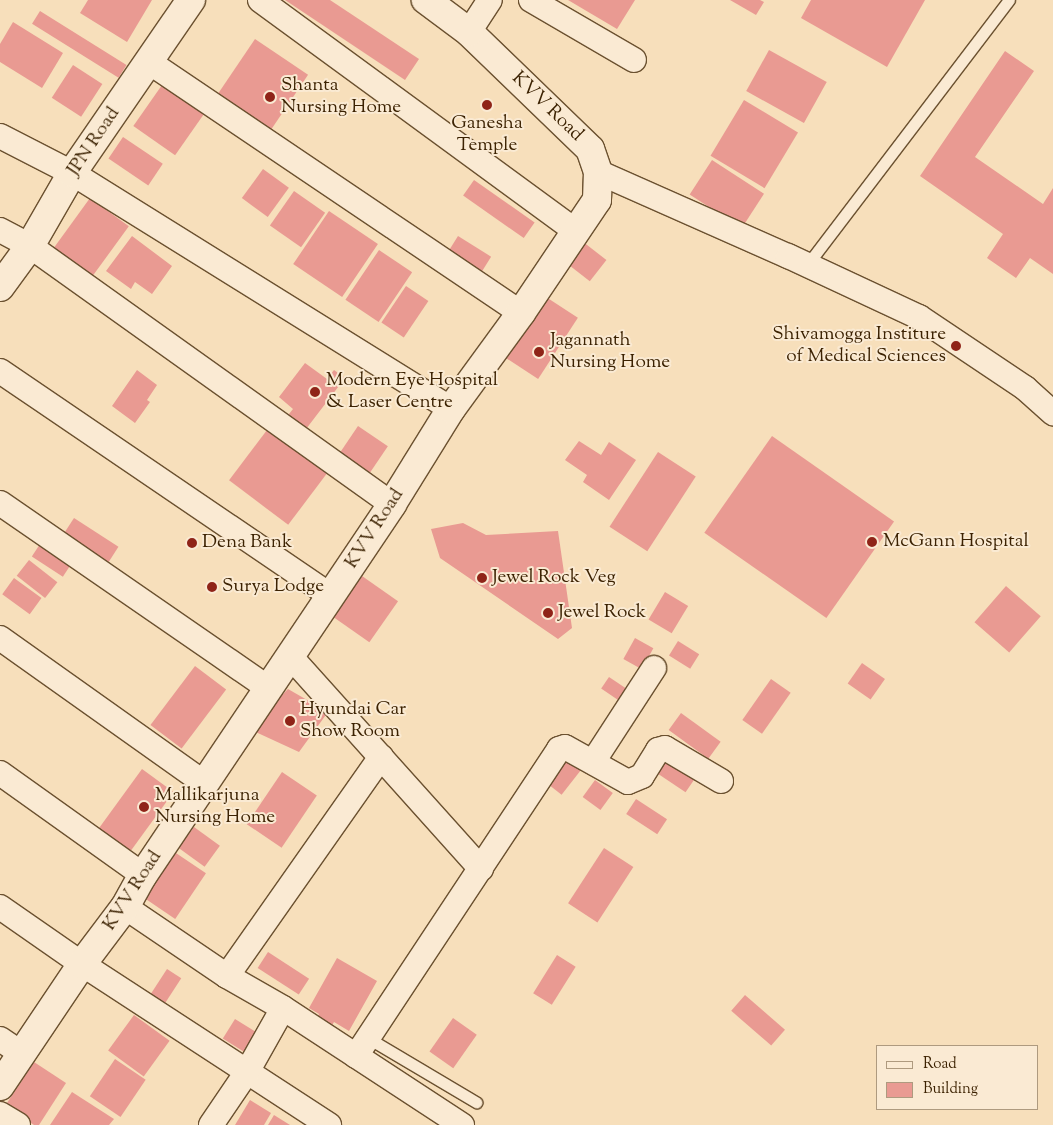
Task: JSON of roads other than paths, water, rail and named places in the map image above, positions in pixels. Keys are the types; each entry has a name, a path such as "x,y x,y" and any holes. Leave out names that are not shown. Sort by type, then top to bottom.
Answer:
{"main road":[{"name":"JPN Road","path":"0,287 30,246 72,173 191,0"},
{"name":"KVV Road","path":"0,1086 11,1047 82,964 124,907 204,783 392,504 451,409 521,313 597,200 598,172 590,149 469,32 426,0"}],"street":[{"path":"260,0 576,232"},
{"path":"469,32 490,0"},
{"path":"531,0 634,60"},
{"path":"149,62 521,313"},
{"path":"0,136 72,173 451,409"},
{"path":"598,172 919,317 1025,388 1053,413"},
{"path":"0,230 30,246 392,504"},
{"path":"0,371 330,596"},
{"path":"0,503 268,688"},
{"path":"0,638 204,783"},
{"path":"290,656 481,869"},
{"path":"592,762 654,668"},
{"path":"362,1047 481,869 554,753 565,747 628,782 642,776 658,750 665,748 721,781"},
{"path":"227,976 381,758"},
{"path":"0,772 143,875"},
{"path":"0,907 82,964 329,1125"},
{"path":"124,907 227,976 283,1008 362,1047 462,1125"},
{"path":"211,1125 247,1072 283,1008"},
{"path":"0,1114 18,1125"}],"lane":[{"path":"807,265 1009,0"},
{"path":"362,1047 476,1102"}],"place":[{"name":"Shanta Nursing Home","path":"270,97"},
{"name":"Ganesha Temple","path":"487,105"},
{"name":"Shivamogga Institure of Medical Sciences","path":"956,346"},
{"name":"Jagannath Nursing Home","path":"539,352"},
{"name":"Modern Eye Hospital & Laser Centre","path":"315,392"},
{"name":"McGann Hospital","path":"872,542"},
{"name":"Dena Bank","path":"192,543"},
{"name":"Jewel Rock Veg","path":"482,578"},
{"name":"Surya Lodge","path":"212,587"},
{"name":"Jewel Rock","path":"548,613"},
{"name":"Hyundai Car Show Room","path":"290,721"},
{"name":"Mallikarjuna Nursing Home","path":"144,807"}]}
